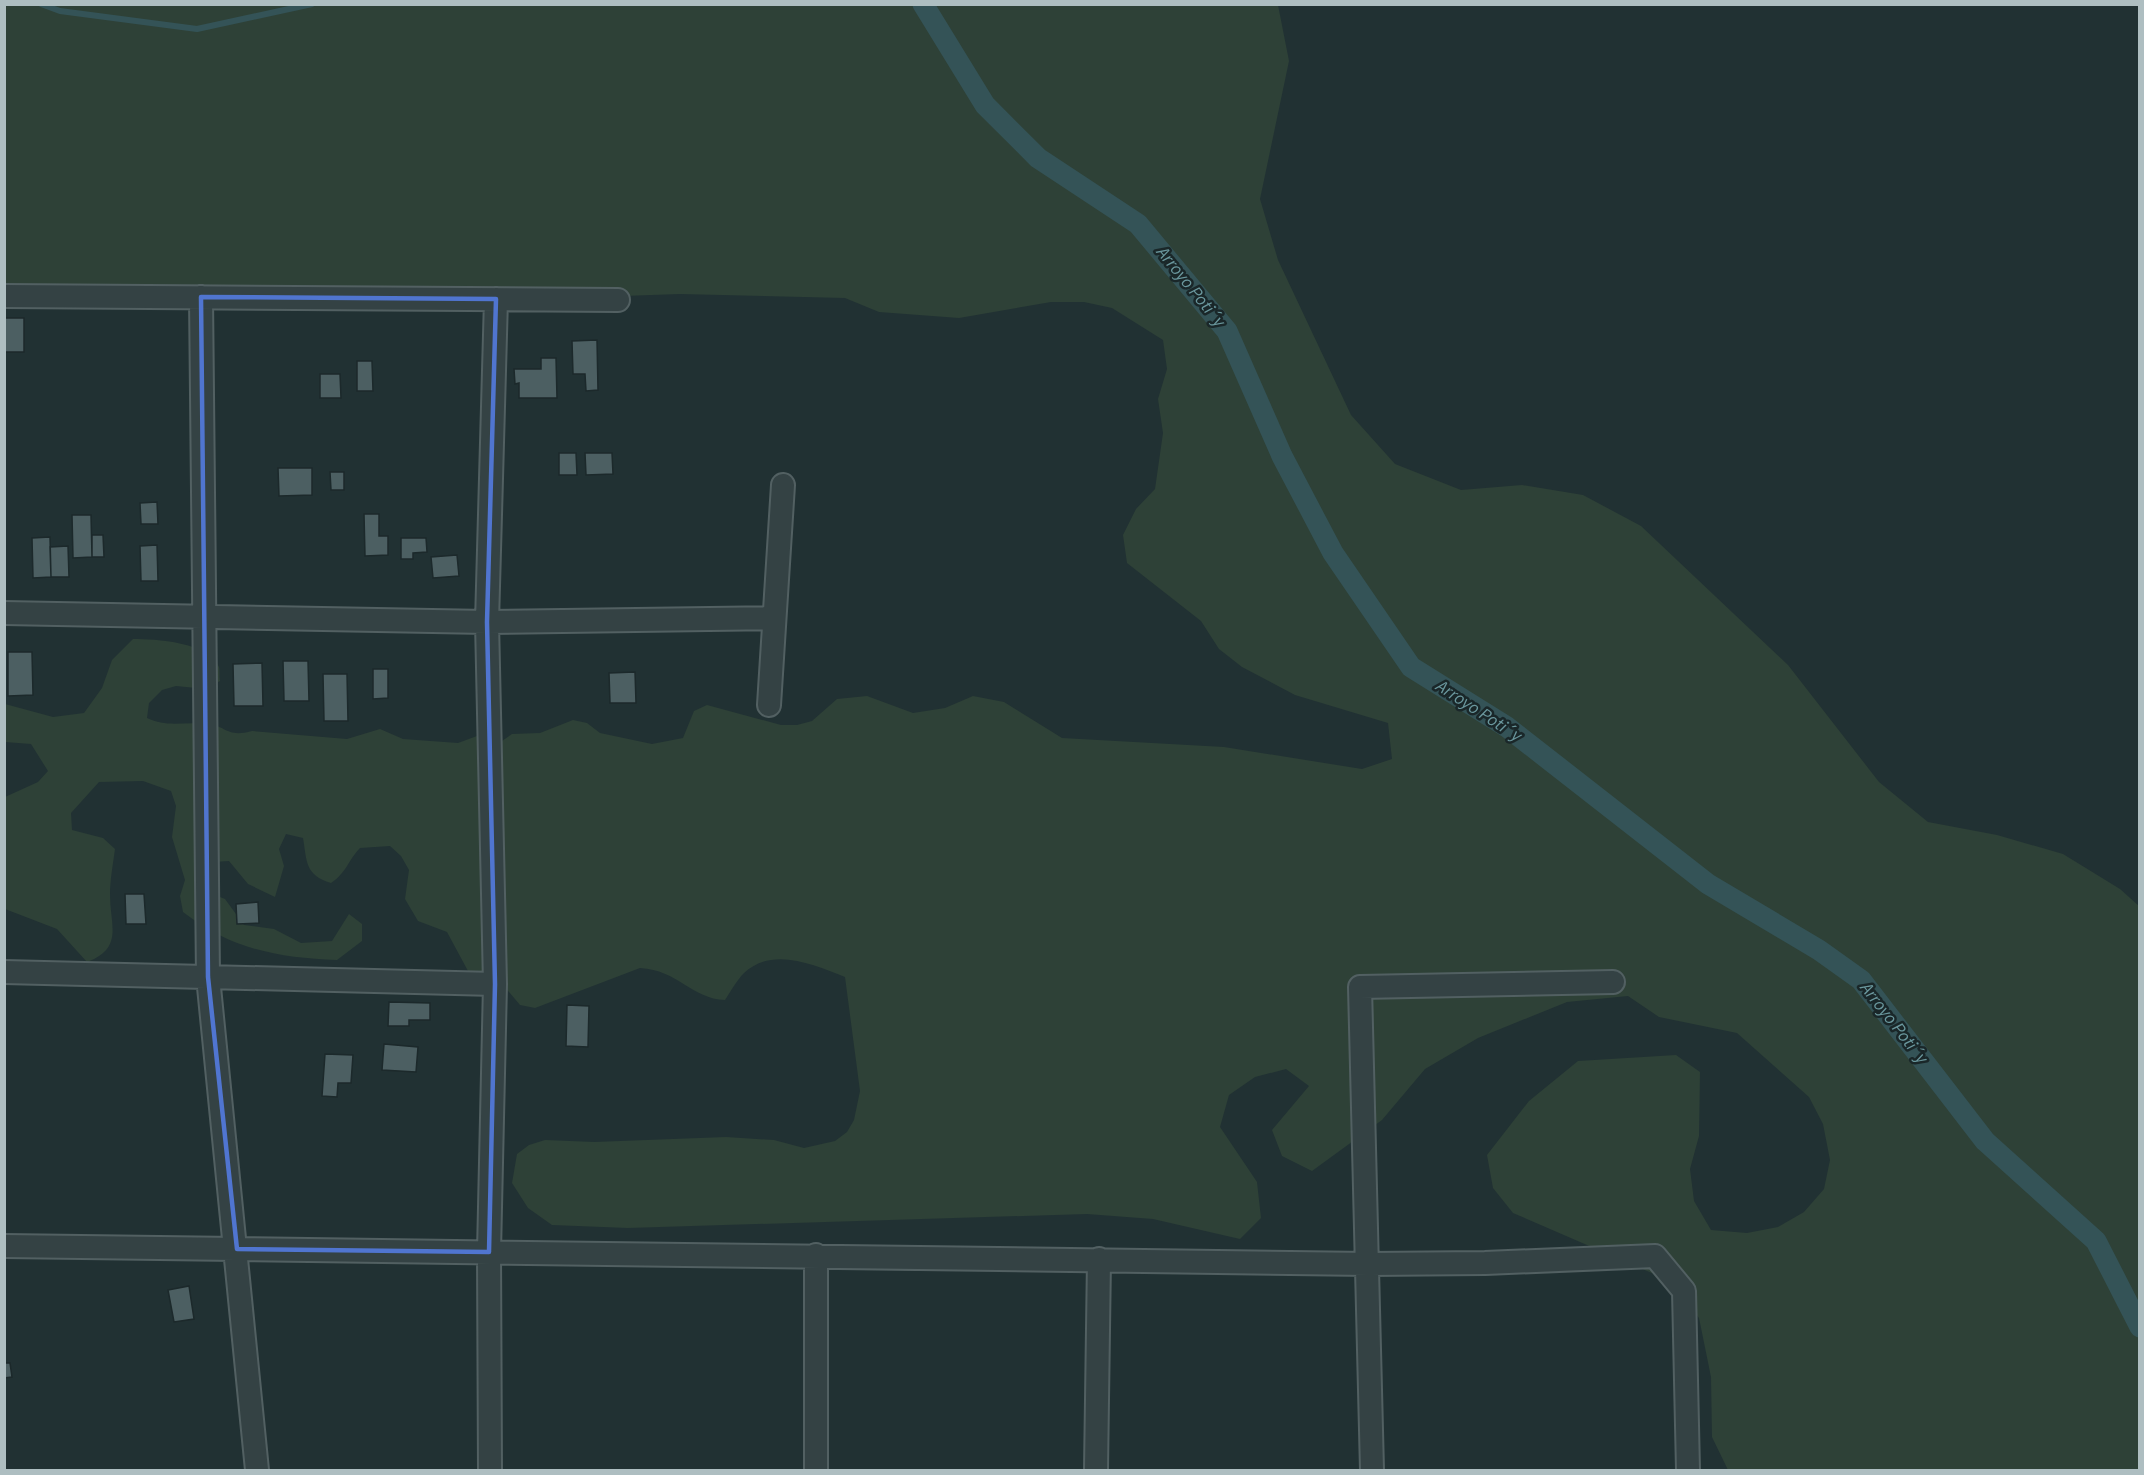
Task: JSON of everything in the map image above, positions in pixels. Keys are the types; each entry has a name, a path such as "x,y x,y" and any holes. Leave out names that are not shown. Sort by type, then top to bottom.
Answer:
{"street":[{"path":"4,296 618,300"},
{"path":"201,297 208,977 237,1249 257,1470"},
{"path":"489,1470 489,1252 495,984 487,622 496,299"},
{"path":"769,705 783,485"},
{"path":"4,613 487,622 774,618"},
{"path":"4,972 495,984"},
{"path":"1372,1470 1369,1264 1360,987 1613,982"},
{"path":"4,1246 1369,1264 1485,1263 1655,1256 1684,1291 1688,1470"},
{"path":"816,1255 816,1470"},
{"path":"1096,1470 1099,1259"}],"highlighted area":[{"path":"201,297 496,299 487,622 495,984 489,1252 237,1249 208,977"}],"green space":[{"path":"5,5 1278,5 1289,61 1260,199 1278,260 1351,415 1395,464 1461,490 1522,485 1583,495 1641,526 1788,665 1879,782 1928,822 1997,835 2063,854 2120,889 2139,906 2139,1470 1728,1470 1712,1437 1711,1377 1699,1318 1677,1290 1654,1274 1513,1213 1493,1188 1487,1155 1529,1101 1578,1061 1676,1055 1700,1072 1699,1136 1690,1169 1694,1201 1711,1230 1747,1233 1778,1227 1804,1212 1824,1189 1830,1160 1823,1124 1809,1097 1737,1033 1659,1017 1628,996 1567,1002 1478,1038 1425,1069 1382,1120 1312,1171 1282,1156 1272,1130 1309,1086 1286,1069 1255,1077 1229,1095 1220,1127 1257,1182 1261,1218 1240,1239 1153,1219 1087,1214 628,1228 552,1225 528,1208 512,1183 517,1154 529,1145 545,1140 594,1142 726,1137 774,1140 804,1148 835,1141 847,1132 854,1120 860,1091 845,977 794,960 768,961 755,965 744,973 725,1000 703,995 665,974 640,968 535,1008 520,1005 498,979 468,971 447,932 418,921 405,899 409,870 401,856 390,846 360,848 340,875 331,883 322,880 312,872 307,861 303,838 286,834 279,849 284,866 275,897 248,884 229,861 213,862 210,893 225,899 244,925 274,929 301,943 332,941 349,914 362,924 362,941 337,960 295,957 256,949 219,935 183,912 180,896 185,880 172,837 176,806 171,791 143,781 99,782 71,813 72,830 103,838 115,849 110,889 112,934 111,943 106,950 87,962 57,929 5,909 5,797 38,782 48,771 31,744 5,742 5,704 53,717 84,713 102,688 112,660 133,639 168,641 194,647 214,659 219,667 220,681 206,689 176,686 162,690 149,703 147,718 169,724 214,725 237,733 252,731 347,739 380,729 403,739 458,743 477,736 499,743 512,734 540,733 573,720 587,723 600,733 652,744 683,738 694,711 707,705 781,725 797,725 812,721 837,699 867,696 913,713 945,708 973,696 1004,702 1062,738 1224,747 1362,769 1392,759 1388,723 1295,695 1242,667 1219,649 1201,621 1127,563 1123,535 1136,509 1155,489 1163,433 1158,399 1167,369 1163,340 1112,308 1084,302 1051,302 959,318 879,312 845,298 680,294 505,300 5,294"}],"building":[{"path":"4,318 24,318 24,352 4,352"},
{"path":"597,340 598,390 586,391 585,374 573,374 572,341"},
{"path":"541,358 556,358 557,398 519,398 519,383 515,384 514,369 541,369"},
{"path":"357,361 372,361 373,391 357,391"},
{"path":"320,374 340,374 341,398 320,398"},
{"path":"559,453 576,453 577,475 559,475"},
{"path":"585,453 612,453 613,474 586,475"},
{"path":"278,468 312,468 312,495 279,496"},
{"path":"330,472 344,472 344,490 331,490"},
{"path":"157,502 158,524 141,524 140,503"},
{"path":"364,514 379,514 379,536 388,536 388,555 365,556"},
{"path":"72,515 91,515 92,557 73,558"},
{"path":"92,535 103,535 104,557 92,557"},
{"path":"50,537 51,577 33,578 32,538"},
{"path":"401,538 426,538 427,552 413,553 413,559 401,559"},
{"path":"157,545 158,581 141,581 140,546"},
{"path":"68,546 69,577 51,577 50,547"},
{"path":"457,555 459,576 433,578 431,557"},
{"path":"8,652 32,652 33,695 8,696"},
{"path":"283,661 308,661 309,701 284,701"},
{"path":"262,663 263,706 234,706 233,664"},
{"path":"373,669 388,669 388,698 373,699"},
{"path":"635,672 636,703 610,703 609,673"},
{"path":"323,674 347,674 348,721 324,721"},
{"path":"125,894 144,894 146,924 126,924"},
{"path":"258,902 259,923 237,924 236,904"},
{"path":"389,1002 430,1003 430,1020 409,1020 409,1026 388,1026"},
{"path":"567,1005 589,1006 588,1047 566,1046"},
{"path":"384,1044 418,1047 416,1072 382,1070"},
{"path":"325,1054 353,1055 351,1083 338,1083 337,1097 322,1096"},
{"path":"189,1286 194,1319 174,1322 168,1290"},
{"path":"4,1363 10,1363 12,1377 4,1378"}],"waterway":[{"path":"41,4 60,11 197,29 312,4"},
{"name":"Arroyo Poti´y","path":"923,4 985,105 1038,158 1138,224 1227,331 1282,456 1333,553 1411,667 1507,727 1708,884 1819,950 1861,980 1985,1141 2096,1241 2140,1327"}]}
